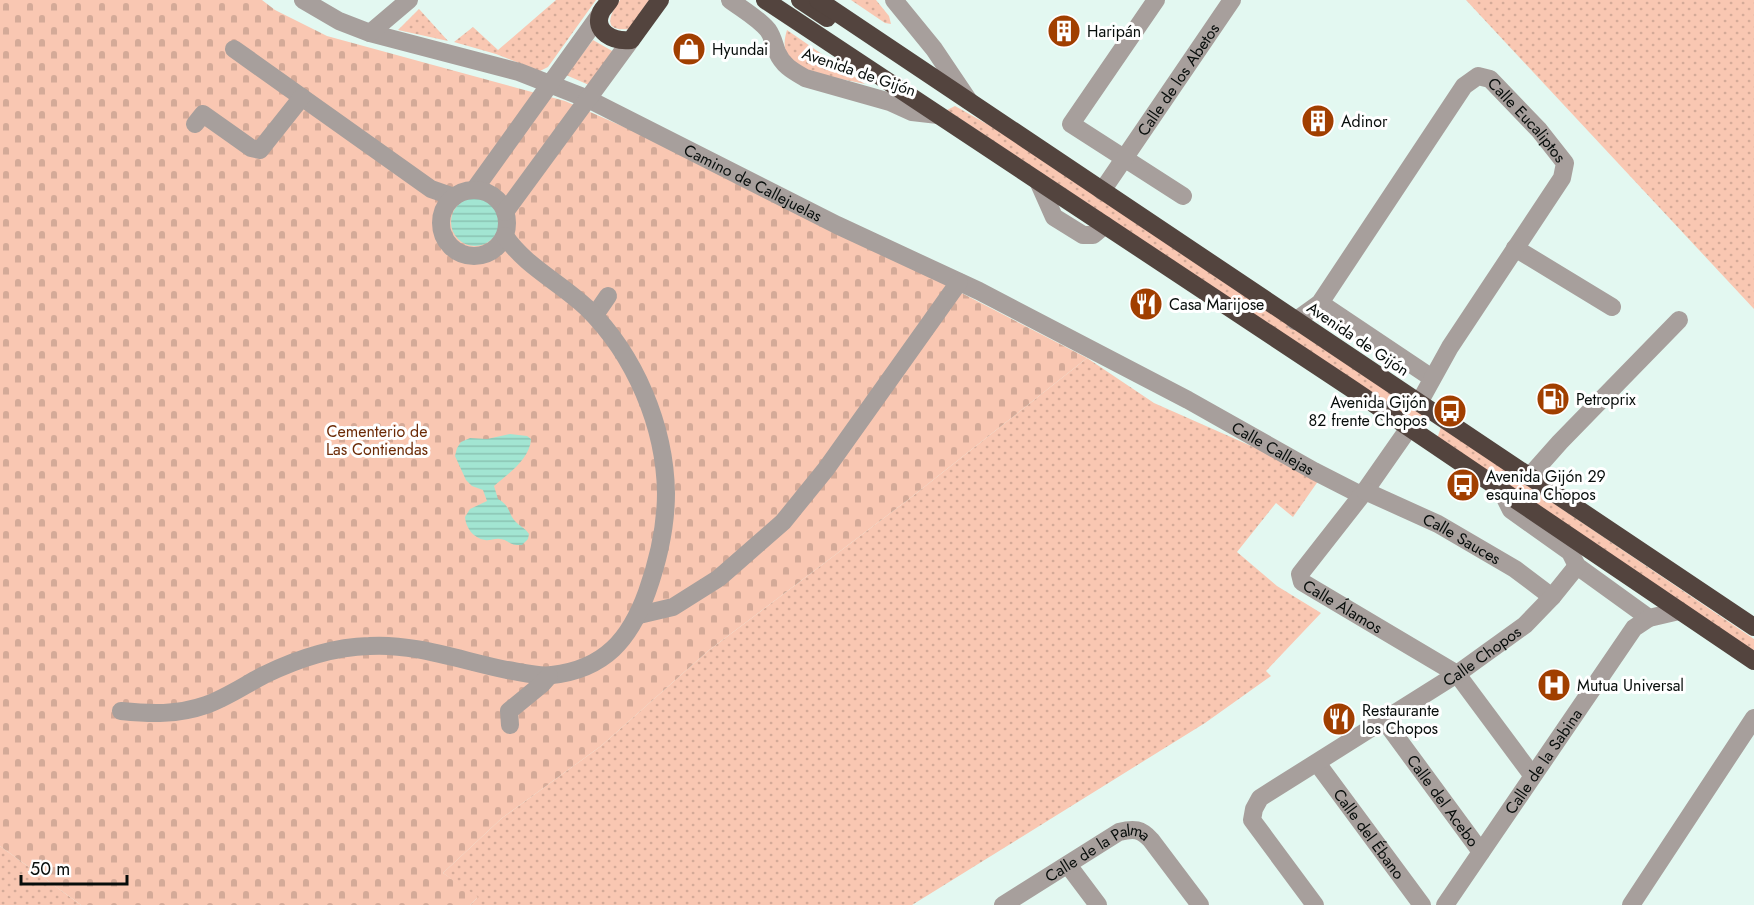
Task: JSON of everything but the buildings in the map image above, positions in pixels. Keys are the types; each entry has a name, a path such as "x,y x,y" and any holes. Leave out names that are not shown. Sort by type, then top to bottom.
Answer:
{"highway":[{"path":"606,7 599,24 611,39 621,42 630,40 660,0"},
{"name":"Avenida de Gijón","path":"765,0 1409,428 1754,661"},
{"path":"800,0 859,39 887,47"},
{"name":"Avenida de Gijón","path":"818,0 1754,627"}],"street":[{"name":"Camino de Callejuelas","path":"303,0 339,21 370,33 519,72 588,99 837,225 959,282 1188,400"},
{"path":"370,33 409,0"},
{"name":"Avenida de Gijón","path":"730,0 769,31 781,60 794,72 805,78 890,102 912,112 938,115"},
{"name":"Avenida de Gijón","path":"894,0 934,50 970,103"},
{"path":"1156,0 1071,124 1183,196"},
{"name":"Calle de los Abetos","path":"1102,191 1232,0"},
{"path":"474,190 606,7"},
{"path":"506,212 630,40"},
{"path":"234,49 277,70 302,97 359,129 449,202"},
{"name":"Calle Eucaliptos","path":"1295,321 1320,303 1464,86 1478,76 1490,80 1539,130 1565,163 1562,178 1450,347 1419,403"},
{"path":"195,124 203,114 251,148 260,150 302,97"},
{"path":"474,190 484,191 493,196 506,212 505,243 479,255 461,253 454,249 444,235 442,226 449,202 464,192 474,190"},
{"path":"121,711 151,714 173,713 206,705 288,663 322,652 372,645 417,650 549,676 586,666 606,656 628,634 639,615 651,582 663,530 666,493 660,444 646,395 623,353 595,315 573,294 505,243"},
{"path":"1515,248 1612,308"},
{"path":"639,615 673,608 718,578 783,522 826,469 959,282"},
{"path":"595,315 608,296"},
{"path":"1320,303 1432,378"},
{"path":"1529,477 1560,442 1679,321"},
{"name":"Calle Callejas","path":"1188,400 1314,471 1363,493"},
{"name":"Calle Álamos","path":"1409,428 1363,493 1300,574 1302,582 1457,674"},
{"name":"Avenida de Gijón","path":"1502,492 1511,510 1570,552 1577,566 1649,618"},
{"name":"Calle Sauces","path":"1363,493 1438,524 1515,569 1552,597"},
{"name":"Calle Chopos","path":"1315,905 1252,820 1254,809 1260,798 1457,674 1525,626 1577,566"},
{"name":"Calle de la Sabina","path":"1445,905 1634,628 1649,618 1679,611"},
{"path":"1457,674 1532,776"},
{"path":"510,725 509,711 549,676"},
{"path":"1630,905 1754,718"},
{"name":"Calle del Acebo","path":"1384,720 1481,852"},
{"name":"Calle del Ébano","path":"1317,763 1422,905"},
{"name":"Calle de la Palma","path":"1003,905 1119,832 1130,829 1142,830 1200,905"},
{"path":"1068,865 1098,905"}],"green space":[{"name":"Cementerio de Las Contiendas","path":"0,0 262,0 275,10 327,36 565,101 736,176 1087,358 909,499 708,651 601,746 502,818 443,873 478,897 470,905 81,905 0,846"},
{"path":"556,0 596,0 548,67 540,71 496,54 454,42 473,27 498,50"},
{"path":"620,0 649,0 629,29 614,28 611,25 611,16"},
{"path":"851,0 876,0 889,16 891,24 885,23"},
{"path":"1466,0 1754,0 1754,309"},
{"path":"419,9 448,41 398,30"},
{"path":"787,30 865,84 798,70 788,56 785,47"},
{"path":"593,40 614,52 589,85 566,75"},
{"path":"955,106 994,128 1427,418 1423,428 947,110"},
{"path":"1087,358 1154,403 1321,477 1293,517 1276,503 1237,552 1277,586 1321,613 1266,671 1271,676 1205,723 912,905 470,905 477,898 443,873 502,818 601,746 708,651 909,499"},
{"path":"1441,427 1754,639 1754,651 1437,439"},
{"path":"0,846 81,905 0,905"}],"shaded area":[{"path":"475,198 492,205 499,222 492,239 475,246 458,239 451,222 458,205"},
{"path":"510,434 527,436 531,439 530,446 517,466 494,486 498,499 505,505 514,520 529,534 528,539 522,545 514,545 500,539 485,540 471,532 465,517 470,509 487,501 483,490 472,486 466,480 455,456 461,442 470,438 487,439"}],"place":[{"name":"Haripán","path":"1064,31"},
{"name":"Hyundai","path":"689,49"},
{"name":"Adinor","path":"1318,121"},
{"name":"Casa Marijose","path":"1146,304"},
{"name":"Petroprix","path":"1553,399"},
{"name":"Avenida Gijón 82 frente Chopos","path":"1450,411"},
{"name":"Avenida Gijón 29 esquina Chopos","path":"1463,485"},
{"name":"Mutua Universal","path":"1554,685"},
{"name":"Restaurante los Chopos","path":"1339,719"}]}
